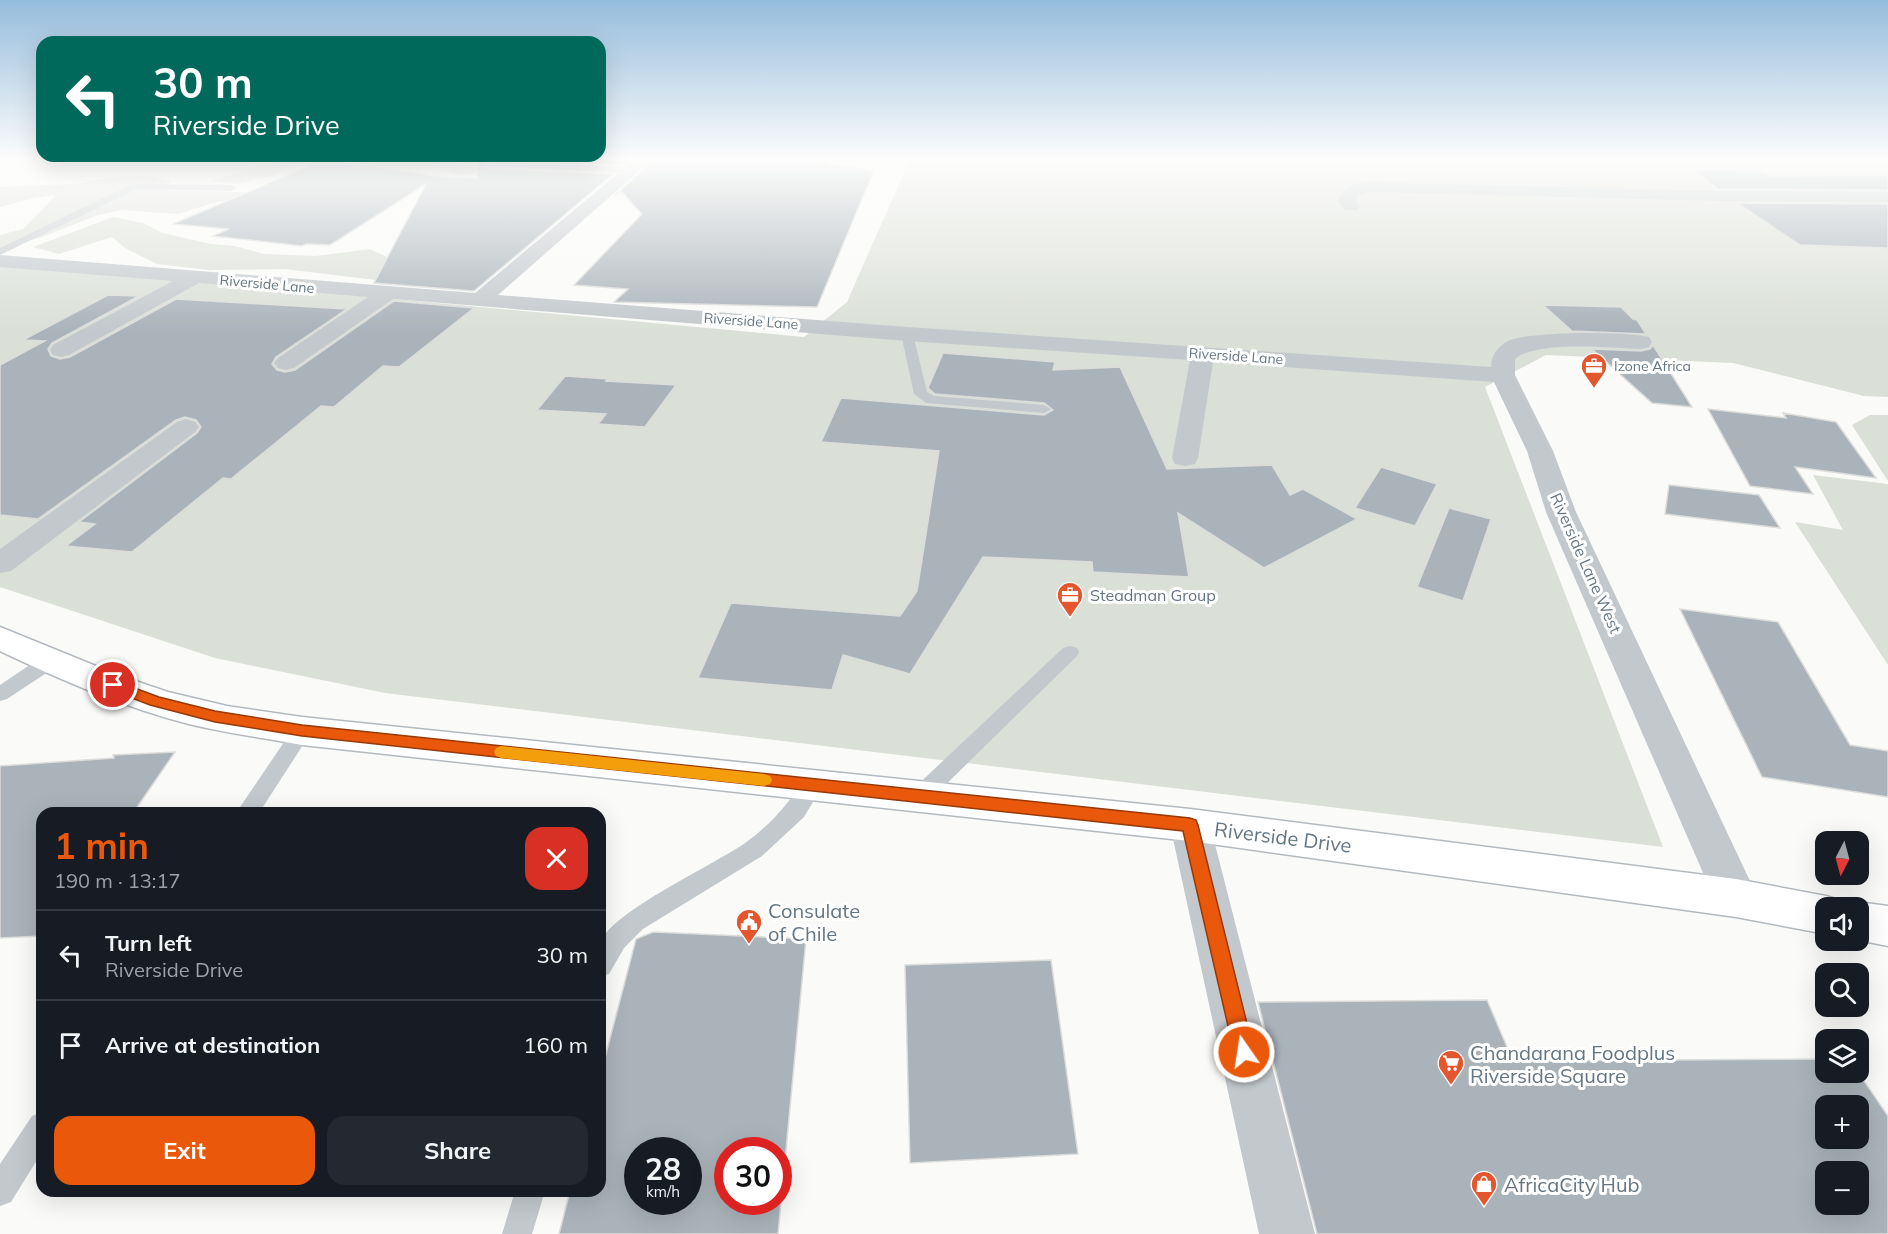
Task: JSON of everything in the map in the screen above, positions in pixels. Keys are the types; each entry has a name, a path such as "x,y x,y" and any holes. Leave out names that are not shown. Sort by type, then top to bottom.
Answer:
{"street":[{"path":"479,300 578,217"},
{"name":"Riverside Lane","path":"0,261 386,294 1503,375"},
{"path":"61,350 195,277"},
{"path":"285,363 386,294"},
{"path":"1503,375 1503,357 1516,346 1544,341 1641,342"},
{"path":"1185,458 1203,354"},
{"name":"Riverside Lane West","path":"1503,375 1540,451 1561,512 1736,898"},
{"path":"0,564 186,427"},
{"name":"Riverside Drive","path":"0,638 50,661 155,701 215,717 302,731 1190,825 1736,898 1815,913"},
{"path":"1190,825 1287,1234"},
{"path":"1869,923 1888,926"}],"lane":[{"path":"0,252 72,217"},
{"path":"907,333 921,394 931,400 1044,409"},
{"path":"920,796 1070,652"},
{"path":"0,694 50,661"},
{"path":"251,807 302,731"},
{"path":"606,956 615,940 634,922 754,849 796,811 812,785"},
{"path":"0,1191 36,1135"},
{"path":"517,1234 528,1197"}],"shaded area":[{"path":"35,217 94,217 39,238 0,248 0,235 23,229"},
{"path":"113,217 143,223 162,233 211,244 235,246 264,254 316,256 370,249 393,260 392,282 285,269 209,270 157,264 125,248 112,237 59,254 33,247"},
{"path":"885,217 1888,217 1888,397 1864,396 1733,363 1546,355 1485,387 1663,847 385,693 215,658 0,587 0,265 177,279 804,337 847,302"},
{"path":"1870,415 1888,415 1888,481 1852,425"},
{"path":"1813,475 1888,484 1888,665 1795,522 1843,530"}],"building":[{"path":"190,217 375,217 330,245 306,244 302,246 213,236 229,229 173,224"},
{"path":"409,217 562,217 474,291 374,283"},
{"path":"640,217 855,217 817,307 614,302 628,289 574,285"},
{"path":"1757,217 1888,217 1888,248 1800,245"},
{"path":"108,295 139,296 52,343 48,349 51,356 60,359 70,357 176,299 347,309 276,357 272,364 277,370 285,372 295,370 394,301 474,308 399,367 383,366 334,407 321,406 231,479 223,478 132,552 66,546 95,524 79,522 197,433 201,427 196,420 185,417 176,420 38,519 0,515 0,365 45,341 23,340"},
{"path":"1543,305 1621,307 1637,320 1646,334 1572,331"},
{"path":"1653,345 1692,407 1652,403 1592,349 1641,351 1650,349"},
{"path":"943,353 1055,362 1053,370 1120,367 1167,469 1272,465 1290,495 1303,489 1357,519 1264,568 1178,513 1189,577 1093,572 1092,562 983,557 910,674 843,655 832,690 698,678 731,603 900,616 917,591 939,451 821,442 841,398 1044,415 1053,410 1044,403 935,394 928,388"},
{"path":"565,376 676,385 645,427 598,424 606,414 537,410"},
{"path":"1708,409 1786,418 1783,413 1836,422 1876,478 1795,467 1813,494 1750,486"},
{"path":"1381,467 1437,484 1415,526 1355,508"},
{"path":"1669,485 1759,495 1780,528 1665,514"},
{"path":"1449,508 1491,519 1463,601 1417,587"},
{"path":"1680,609 1778,622 1850,745 1888,751 1888,797 1762,777"},
{"path":"175,752 137,807 36,807 36,936 0,938 0,766 114,758 113,755"},
{"path":"653,932 806,939 787,1137 714,1137 714,1215 780,1215 778,1234 559,1234 568,1197 606,1197 606,1054 636,939"},
{"path":"1051,960 1078,1154 910,1163 905,965"},
{"path":"1487,1000 1513,1061 1815,1059 1815,1083 1866,1083 1888,1116 1888,1234 1317,1234 1258,1002"}],"slow traffic":[{"path":"501,752 764,780"}],"place":[{"name":"Izone Africa","path":"1594,389"},
{"name":"Steadman Group","path":"1070,618"},
{"name":"Consulate of Chile","path":"749,945"},
{"name":"Chandarana Foodplus Riverside Square","path":"1451,1086"},
{"name":"AfricaCity Hub","path":"1484,1207"}],"route":[{"path":"113,685 155,701 215,717 302,731 1190,825 1244,1052"}]}
